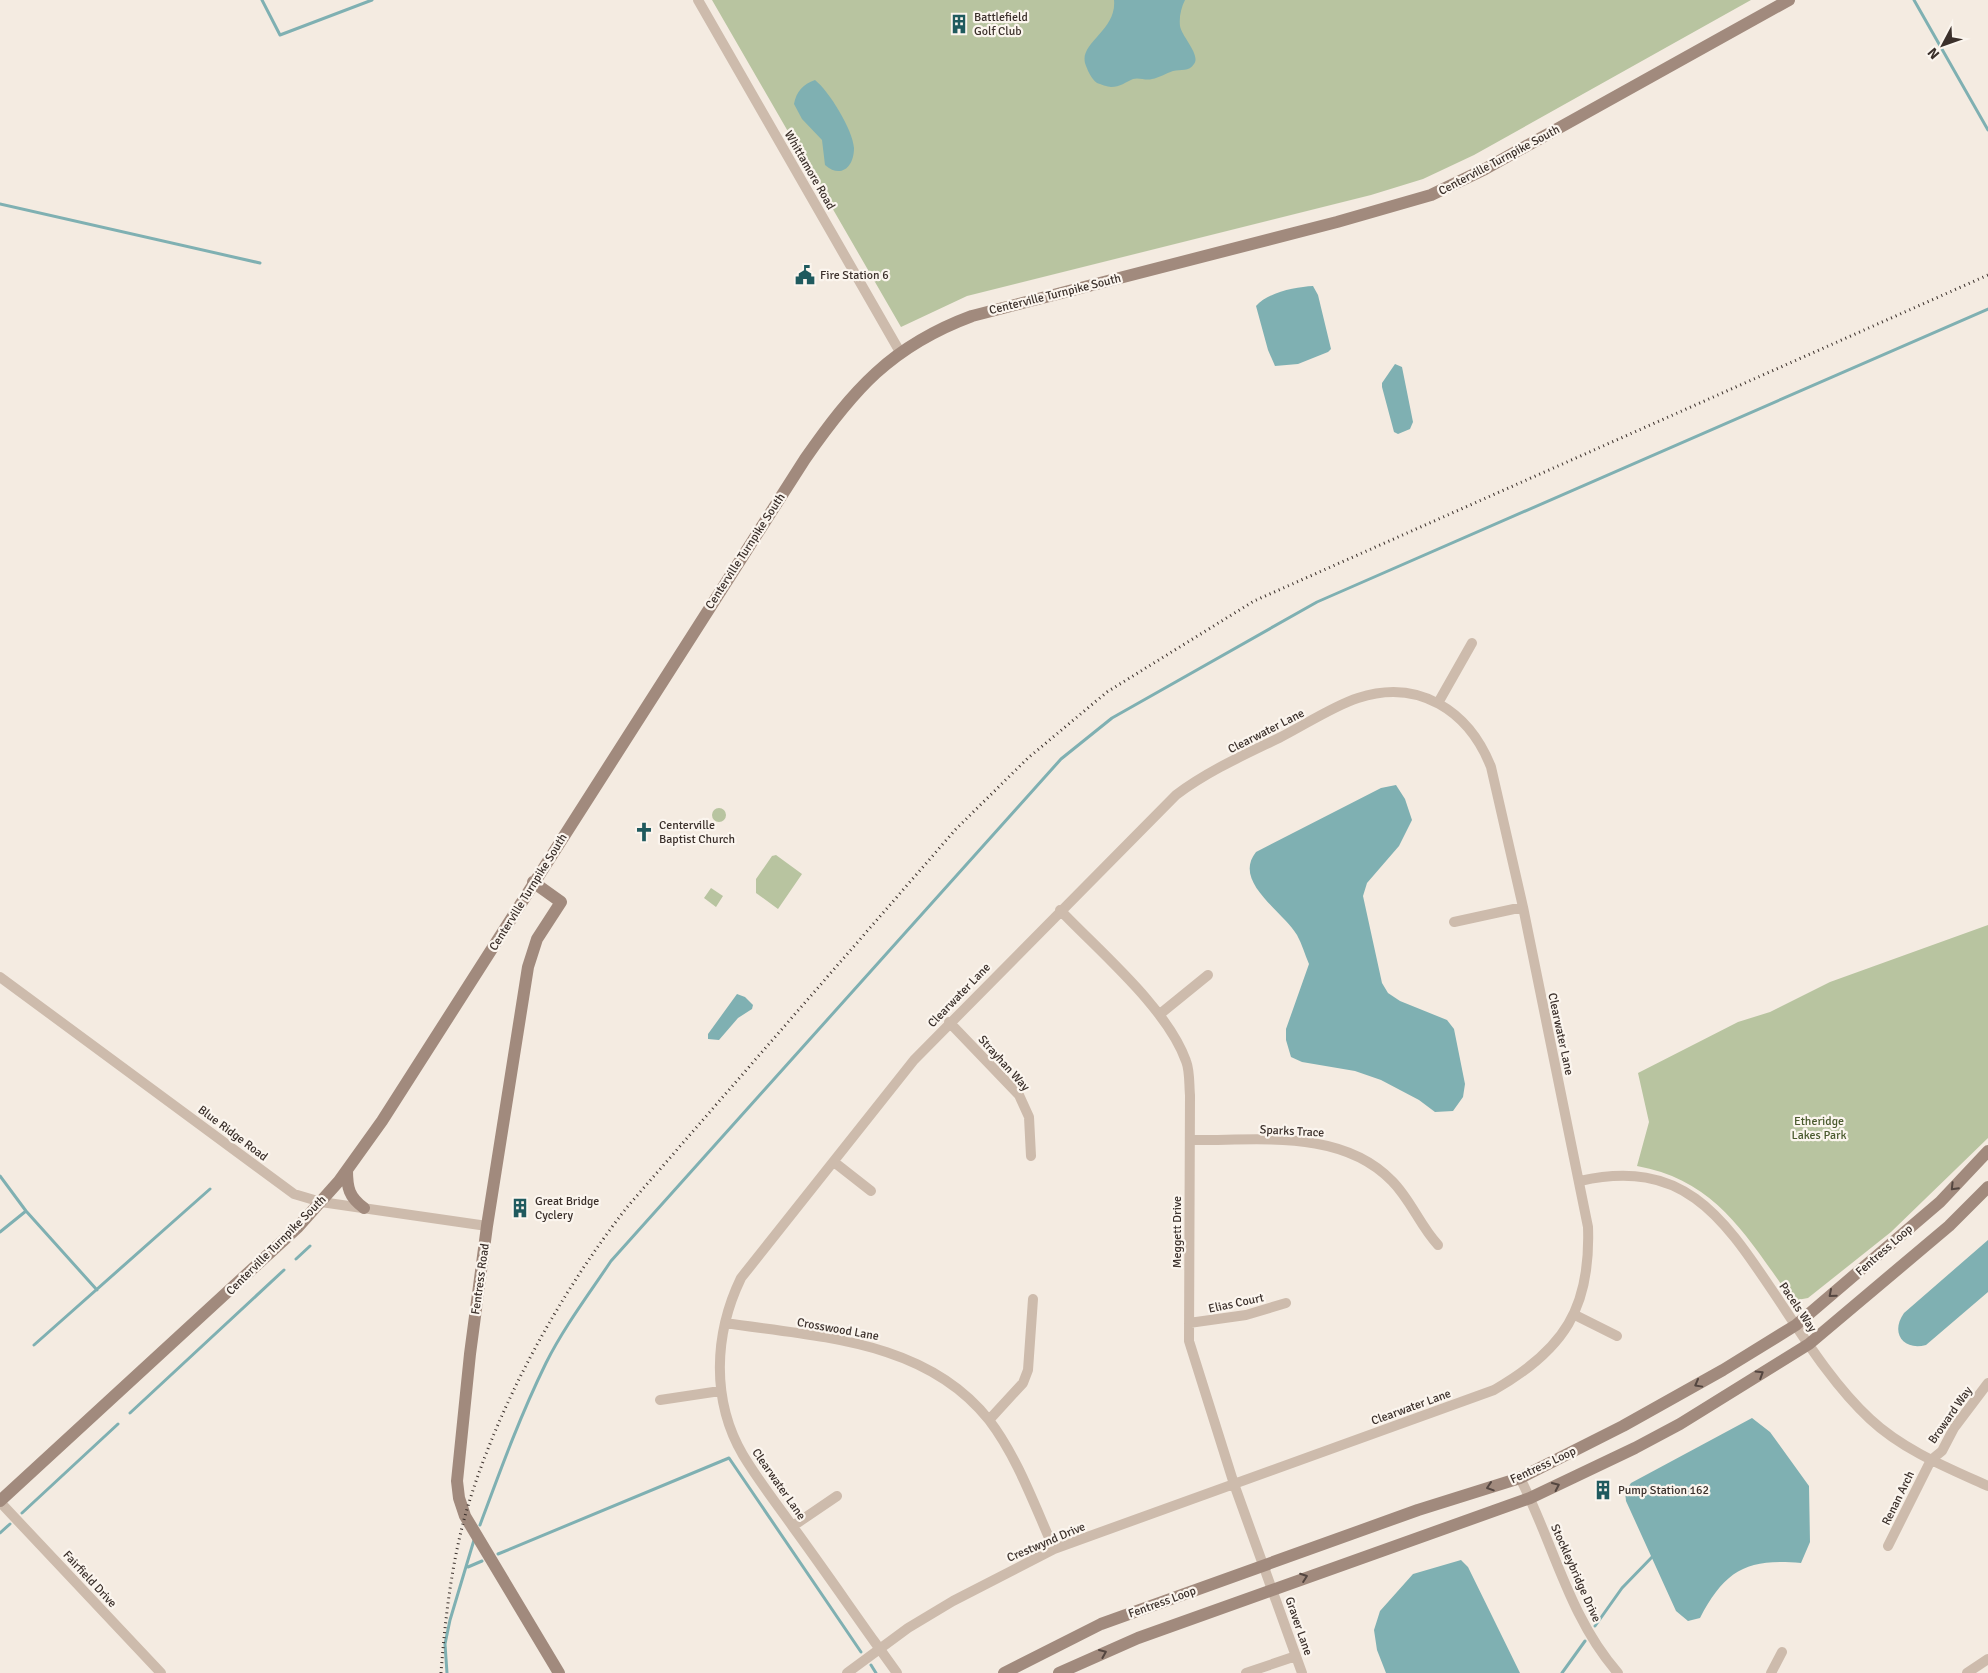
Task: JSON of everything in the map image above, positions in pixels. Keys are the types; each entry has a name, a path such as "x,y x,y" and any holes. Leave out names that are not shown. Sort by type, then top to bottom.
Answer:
{"street":[{"name":"Whittamore Road","path":"698,0 900,352"},
{"name":"Centerville Turnpike South","path":"0,1502 272,1252 321,1202 348,1170 382,1121 814,445 860,387 900,352 952,324 1008,306 1337,222 1431,195 1485,169 1789,0"},
{"path":"1438,703 1472,644"},
{"name":"Clearwater Lane","path":"897,1673 742,1453 732,1432 720,1391 719,1350 731,1300 742,1278 914,1060 949,1022 1176,795 1213,771 1358,698 1400,692 1438,703 1458,715 1483,748 1491,767 1523,907 1580,1181 1588,1227 1589,1249 1587,1270 1575,1315 1558,1339 1538,1360 1517,1377 1494,1390 1234,1484"},
{"name":"Fentress Road","path":"533,882 561,902 537,939 530,957 486,1226 460,1441 457,1481 459,1498 465,1516 478,1541 559,1673"},
{"path":"1454,922 1523,907"},
{"name":"Meggett Drive","path":"1060,910 1160,1014 1176,1039 1187,1063 1190,1140 1189,1341 1234,1484 1272,1588"},
{"path":"1160,1014 1208,975"},
{"name":"Blue Ridge Road","path":"0,977 294,1194 321,1202 486,1226"},
{"name":"Strayhan Way","path":"949,1022 1019,1095 1029,1117 1031,1156"},
{"name":"Sparks Trace","path":"1190,1140 1320,1143 1340,1148 1372,1164 1393,1182 1406,1198 1425,1232 1438,1246"},
{"name":"Fentress Loop","path":"1004,1673 1101,1624 1418,1510 1520,1478 1631,1422 1723,1370 1796,1325 1940,1202 1988,1152"},
{"path":"834,1162 871,1191"},
{"path":"348,1170 348,1191 355,1202 364,1208"},
{"name":"Pacels Way","path":"1580,1181 1606,1175 1630,1176 1654,1180 1694,1197 1711,1210 1733,1232 1809,1344 1870,1419 1885,1432 1931,1460 1988,1486"},
{"name":"Fentress Loop","path":"1059,1673 1138,1638 1272,1588 1530,1498 1635,1448 1680,1424 1809,1344 1949,1226 1988,1187"},
{"path":"989,1420 1023,1383 1028,1370 1033,1298"},
{"name":"Elias Court","path":"1190,1323 1246,1315 1286,1303"},
{"path":"1575,1315 1617,1336"},
{"name":"Crosswood Lane","path":"725,1323 852,1341 881,1349 928,1369 946,1380 989,1420 1008,1449 1054,1549"},
{"name":"Broward Way","path":"1931,1460 1942,1451 1954,1428 1988,1383"},
{"path":"660,1400 720,1391"},
{"name":"Renan Arch","path":"1888,1546 1931,1460"},
{"name":"Stockleybridge Drive","path":"1520,1478 1577,1612 1597,1646 1618,1673"},
{"name":"Crestwynd Drive","path":"847,1673 954,1601 1054,1549 1234,1484"},
{"path":"793,1526 837,1496"},
{"name":"Fairfield Drive","path":"0,1502 160,1673"},
{"name":"Graver Lane","path":"1272,1588 1302,1673"},
{"path":"1772,1673 1782,1652"},
{"path":"1246,1673 1296,1656"},
{"path":"1967,1673 1988,1659"}],"green space":[{"name":"Battlefield Golf Club","path":"712,0 1751,0 1474,155 1423,179 1371,195 967,296 901,327"},
{"path":"716,808 722,808 726,815 722,822 716,822 712,818 712,812"},
{"path":"776,855 802,874 778,909 756,893 756,879 772,856"},
{"path":"711,888 723,896 716,907 704,898"},
{"name":"Etheridge Lakes Park","path":"1988,925 1988,1138 1891,1232 1808,1298 1797,1300 1789,1295 1743,1232 1708,1197 1688,1184 1664,1173 1637,1166 1649,1122 1638,1073 1738,1022 1770,1012 1830,982"}],"water":[{"path":"1114,0 1185,0 1182,6 1180,26 1195,56 1192,67 1173,71 1157,78 1133,79 1114,87 1097,83 1085,63 1085,55 1110,20"},
{"path":"815,80 821,85 839,111 853,140 852,161 846,169 841,171 836,171 825,165 822,140 802,119 794,104 796,96 801,89"},
{"path":"1313,286 1318,295 1331,349 1298,364 1275,366 1268,350 1256,306 1261,301 1275,294 1291,289"},
{"path":"1395,364 1402,367 1413,422 1410,429 1398,434 1394,432 1382,387 1382,383"},
{"path":"1396,785 1405,799 1412,820 1399,846 1367,883 1363,896 1382,983 1388,993 1400,1001 1447,1020 1454,1029 1465,1084 1463,1097 1453,1111 1435,1112 1419,1100 1381,1080 1355,1071 1302,1062 1291,1057 1286,1040 1286,1029 1309,964 1297,935 1262,896 1250,874 1250,863 1256,852 1381,788"},
{"path":"737,994 745,997 753,1005 752,1009 738,1018 719,1040 708,1039 708,1034"},
{"path":"1988,1240 1988,1292 1926,1345 1918,1346 1905,1343 1901,1339 1898,1327 1904,1313"},
{"path":"1752,1418 1770,1432 1809,1486 1810,1542 1801,1563 1766,1563 1752,1566 1729,1578 1719,1588 1700,1618 1688,1621 1676,1611 1626,1501 1625,1492 1631,1483"},
{"path":"1461,1560 1468,1567 1520,1673 1386,1673 1377,1650 1374,1630 1380,1611 1413,1574"}],"waterway":[{"path":"262,0 280,35 372,0"},
{"path":"1914,0 1988,130"},
{"path":"0,204 260,263"},
{"path":"480,1525 519,1423 546,1363 569,1324 611,1261 1061,759 1112,718 1317,602 1988,309"},
{"path":"0,1176 26,1211 97,1290"},
{"path":"34,1345 210,1189"},
{"path":"0,1232 26,1211"},
{"path":"296,1259 310,1246"},
{"path":"130,1413 284,1270"},
{"path":"22,1513 118,1424"},
{"path":"498,1554 729,1458 861,1652"},
{"path":"0,1533 10,1524"},
{"path":"447,1673 445,1644 450,1620 474,1540"},
{"path":"1595,1626 1622,1588 1654,1555"},
{"path":"468,1567 482,1561"},
{"path":"1562,1673 1585,1641"},
{"path":"871,1665 876,1673"}],"railway":[{"path":"441,1673 452,1574 465,1516 478,1475 494,1434 532,1354 578,1276 628,1206 956,829 1028,758 1107,692 1254,601 1988,275"}],"place":[{"name":"Battlefield Golf Club","path":"959,24"},
{"name":"Fire Station 6","path":"805,275"},
{"name":"Centerville Baptist Church","path":"644,832"},
{"name":"Great Bridge Cyclery","path":"520,1208"},
{"name":"Pump Station 162","path":"1603,1490"}]}
